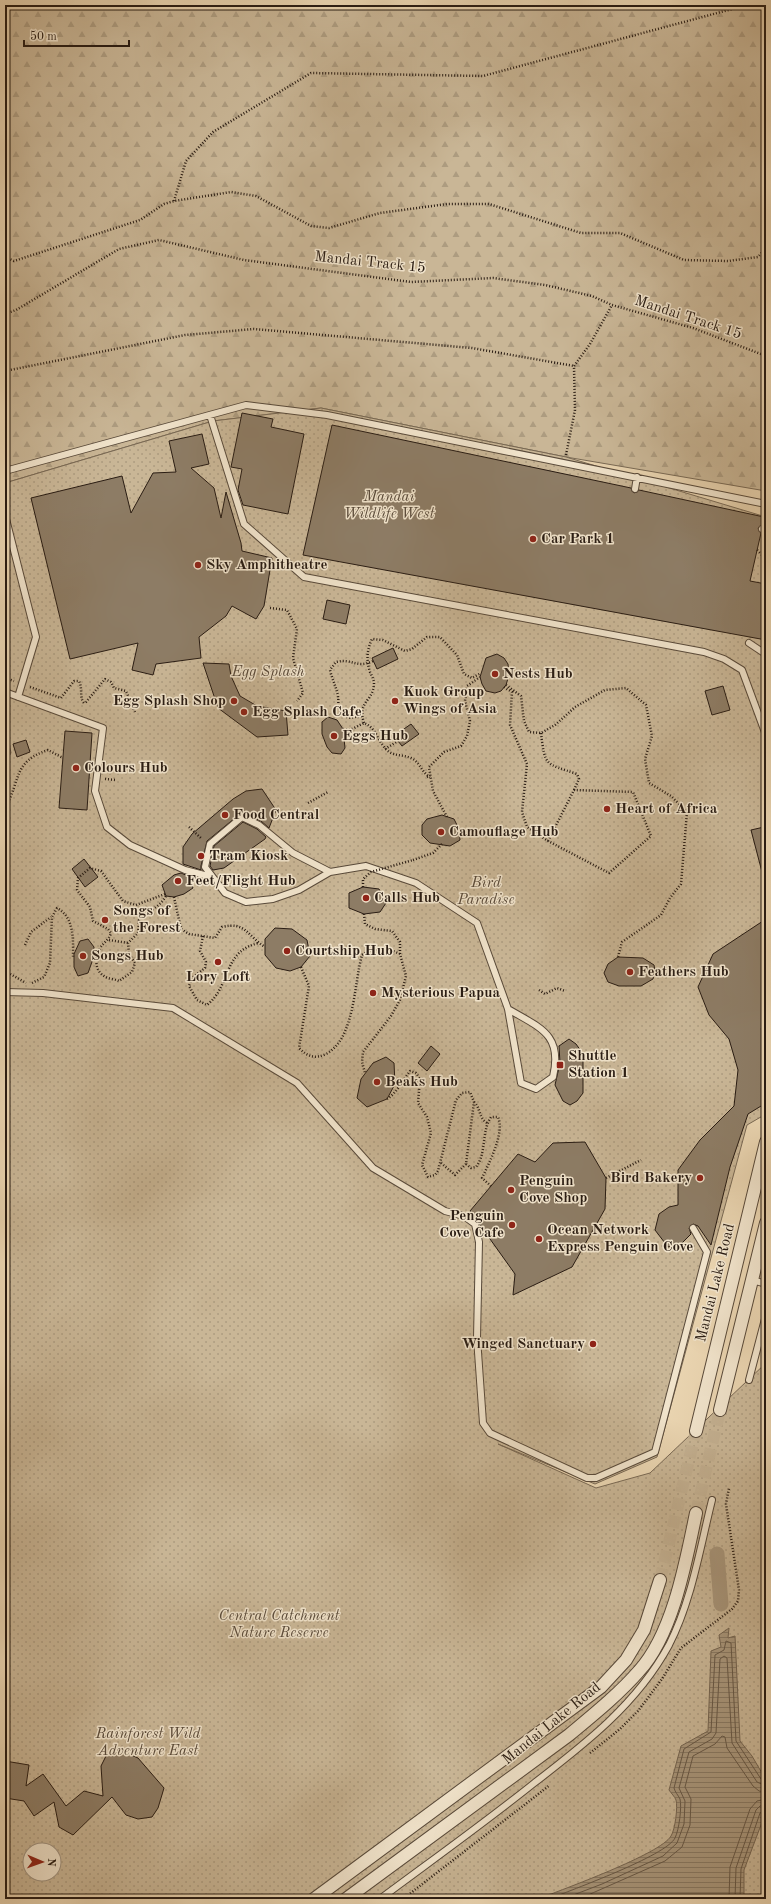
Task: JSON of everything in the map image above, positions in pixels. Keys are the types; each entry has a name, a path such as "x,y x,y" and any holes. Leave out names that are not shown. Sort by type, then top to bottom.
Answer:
{"street":[{"name":"Mandai Lake Road","path":"696,1431 766,1142"},
{"path":"720,1410 766,1223"},
{"name":"Mandai Lake Road","path":"346,1899 569,1735 639,1671 662,1635 676,1594 696,1513"},
{"name":"Mandai Lake Road","path":"314,1899 601,1687 626,1660 644,1630 660,1580"}],"lane":[{"path":"5,471 246,405 327,415 766,504"},
{"path":"210,414 244,524 304,576 704,652 724,659 742,670 766,736"},
{"path":"635,489 637,477"},
{"path":"5,515 36,636 18,697"},
{"path":"749,643 766,656"},
{"path":"5,692 103,728 95,791 107,827 130,845 185,870 212,876"},
{"path":"330,872 293,853 259,825 242,817 210,844 205,867 225,893 246,902 273,899 299,890 330,872 366,866 416,883 476,923 508,1009 521,1083 536,1089 553,1078 556,1064 556,1051 546,1032 508,1009"},
{"path":"5,992 43,993 173,1008 297,1083 373,1168 445,1211 464,1216 475,1224 479,1242 477,1338 483,1423 490,1433 587,1478 596,1478 655,1452 707,1252 693,1228"},
{"path":"752,1280 766,1284"},
{"path":"749,1380 766,1315"},
{"path":"380,1899 573,1753 614,1718 647,1680 669,1644 686,1603 712,1500"}],"path":[{"path":"174,201 186,161 213,132 311,73 483,76 748,5"},
{"path":"5,257 14,261 75,242 140,220 164,204 174,201 231,192 256,196 311,226 329,228 380,213 447,204 489,204 581,233 620,233 684,260 735,260 758,257 766,248"},
{"name":"Mandai Track 15","path":"5,314 16,310 119,249 159,240 244,260 411,282 492,278 537,284 592,296 612,305 694,328 766,356"},
{"path":"566,457 575,410 574,366 590,344 612,305"},
{"path":"5,371 185,335 254,328 472,348 574,366"},
{"path":"757,550 766,559"},
{"path":"270,608 287,610 297,629 293,658 303,693 297,701"},
{"path":"364,723 362,706 372,694 374,682 368,663 367,650 372,639 383,640 405,651 412,649 427,637 440,637 457,655 464,674 472,678 480,675 467,686 466,700 470,721 468,736 461,746 444,752 429,767 433,791 447,817"},
{"path":"362,716 348,718 341,712 338,706 338,693 333,683 330,670 336,662 345,660 358,665 373,661"},
{"path":"5,678 19,683"},
{"path":"26,686 61,698 74,681 79,681 82,687 81,699 84,703 105,679 111,682 114,688 126,691 135,712"},
{"path":"574,790 633,792 651,836 609,873 548,841 527,827 522,812 527,764 510,725 512,692 505,686 521,696 524,721 529,732 541,732 555,725 575,707 605,690 626,688 646,705 652,736 645,759 649,783 671,796 687,812 682,884 670,898 661,915 622,942 618,957"},
{"path":"342,729 350,730 364,723 371,726 385,749 392,754 411,758 420,766 425,774 430,777"},
{"path":"541,732 544,757 549,765 577,774 579,779 548,841"},
{"path":"385,749 398,741"},
{"path":"5,808 10,799 18,772 33,755 48,750 63,758"},
{"path":"308,803 328,792"},
{"path":"189,827 210,844"},
{"path":"363,887 363,879 371,872 433,853 442,844"},
{"path":"90,868 101,871 123,901 136,905 165,895 159,907 148,912 139,920 138,933 128,943 129,954 135,963 132,972 119,981 104,977 97,967 95,959 101,947 109,940 111,933 108,929 92,921 90,907 77,890 78,878 90,868"},
{"path":"174,897 181,929 190,934 215,938 222,927 233,924 248,930 259,943 265,946"},
{"path":"25,945 31,932 52,917 57,908 64,912 73,930 73,958"},
{"path":"364,914 365,924 375,929 392,931 400,942 400,954 406,976 400,1000 391,1016 363,1052 362,1062 365,1073"},
{"path":"5,971 29,984 44,977 50,963 52,917"},
{"path":"203,936 200,951 206,962 205,968 192,978 189,986 197,1000 207,1005 214,999 238,952 250,945 259,943"},
{"path":"109,940 128,943"},
{"path":"301,967 309,986 299,1048 307,1056 318,1058 330,1052 345,1033 352,1010 357,972 362,955 371,949 390,950 400,954"},
{"path":"539,990 545,994 557,988 565,991"},
{"path":"766,1017 762,1029 766,1033"},
{"path":"387,1099 392,1096 399,1084 410,1071 416,1073 420,1079 418,1103 427,1117 431,1133 422,1165 428,1176 435,1175 440,1163 456,1100 462,1094 470,1092 474,1102 478,1105 482,1120 487,1124"},
{"path":"440,1163 455,1175 466,1164 474,1102"},
{"path":"466,1164 471,1168 476,1168 480,1162 487,1124 491,1117 498,1117 500,1123 495,1148 482,1178 491,1186"},
{"path":"606,1178 640,1160"}],"green space":[{"path":"5,5 766,5 766,491 566,457 321,408 213,421 5,483"},
{"path":"321,408 566,457 766,517 766,1114 747,1125 657,1457 595,1484 498,1444 596,1488 650,1473 766,1363 766,1899 5,1899 5,483 213,421"}],"water":[{"path":"5,735 8,737 11,753 5,762"},
{"path":"729,1628 728,1638 735,1636 740,1741 752,1756 766,1780 764,1817 744,1870 744,1899 538,1899 588,1880 631,1861 663,1844 671,1836 675,1824 677,1803 669,1790 681,1746 708,1731 711,1651 721,1647 719,1635"}],"building":[{"path":"242,413 273,419 271,427 304,434 288,514 243,505 238,490 242,469 231,467"},
{"name":"Mandai Wildlife West","path":"332,425 631,488 634,493 639,490 764,517 763,525 758,528 761,533 750,581 766,584 766,640 303,555"},
{"path":"202,434 209,464 191,468 214,488 221,518 226,492 242,551 272,558 264,606 256,619 232,606 226,616 199,637 201,658 156,664 153,675 132,670 138,643 70,659 31,498 122,476 131,513 153,473 176,472 169,441"},
{"path":"327,600 350,605 346,624 323,619"},
{"path":"393,648 398,659 377,669 372,658"},
{"name":"Nests Hub","path":"497,654 504,658 508,664 509,675 506,685 501,691 495,693 486,691 480,677 486,658"},
{"path":"203,663 229,664 231,676 240,696 257,706 286,711 288,735 257,737 218,708"},
{"path":"723,686 730,710 712,715 705,691"},
{"name":"Eggs Hub","path":"328,717 337,720 343,729 345,748 341,754 332,753 327,747 322,734 322,722"},
{"path":"411,724 419,734 402,746 394,736"},
{"name":"Colours Hub","path":"65,731 92,733 87,810 59,808"},
{"path":"26,740 30,752 17,757 13,744"},
{"path":"262,789 276,810 269,828 261,821 241,813 207,841 201,870 183,864 183,847 192,834 233,799 246,791"},
{"name":"Camouflage Hub","path":"442,815 454,819 459,829 460,840 450,846 430,843 422,835 422,825 427,819"},
{"path":"243,822 257,829 266,837 265,839 224,868 213,870 210,866 214,846"},
{"path":"764,827 766,836 766,871 762,872 751,830"},
{"path":"84,859 98,877 85,887 72,869"},
{"name":"Feet/Flight Hub","path":"181,873 188,876 193,888 184,894 174,897 166,896 162,885 174,875"},
{"name":"Calls Hub","path":"363,887 379,889 386,903 380,912 364,914 349,908 349,893"},
{"path":"766,919 766,1103 748,1114 730,1167 711,1245 698,1226 693,1224 689,1228 691,1234 680,1245 668,1247 655,1230 659,1214 669,1207 678,1205 678,1170 700,1140 734,1106 738,1070 729,1039 709,1015 698,987 713,954"},
{"name":"Courtship Hub","path":"275,928 292,929 307,940 310,956 301,967 290,971 276,968 265,955 265,939"},
{"name":"Songs Hub","path":"88,939 94,947 93,959 88,973 78,976 74,967 74,954 80,941"},
{"name":"Feathers Hub","path":"618,957 643,958 654,965 655,971 653,979 641,986 619,986 608,982 604,973 608,964"},
{"path":"569,1039 576,1044 581,1051 583,1062 583,1093 577,1101 570,1105 563,1101 555,1085 560,1063 559,1046"},
{"path":"431,1046 440,1054 427,1071 418,1063"},
{"name":"Beaks Hub","path":"386,1057 394,1063 395,1084 387,1099 367,1107 357,1098 361,1079 373,1063"},
{"name":"Ocean Network Express Penguin Cove","path":"585,1142 606,1178 605,1209 572,1267 513,1295 515,1274 470,1211 518,1154 535,1162 553,1143"},
{"path":"122,1751 138,1758 164,1788 158,1808 152,1817 138,1819 126,1815 112,1797 73,1835 59,1827 54,1802 34,1816 24,1801 5,1798 5,1761 29,1765 26,1786 43,1774 66,1806 84,1791 103,1796 101,1766 107,1754"}],"waterway":[{"path":"717,1554 721,1604"}],"tunnel":[{"path":"696,1513 720,1410"},
{"path":"660,1580 696,1431"}],"place":[{"name":"Car Park 1","path":"533,539"},
{"name":"Sky Amphitheatre","path":"198,565"},
{"name":"Nests Hub","path":"495,674"},
{"name":"Egg Splash Shop","path":"234,701"},
{"name":"Kuok Group Wings of Asia","path":"395,701"},
{"name":"Egg Splash Cafe","path":"244,712"},
{"name":"Eggs Hub","path":"334,736"},
{"name":"Colours Hub","path":"76,768"},
{"name":"Heart of Africa","path":"607,809"},
{"name":"Food Central","path":"225,815"},
{"name":"Camouflage Hub","path":"441,832"},
{"name":"Tram Kiosk","path":"201,856"},
{"name":"Feet/Flight Hub","path":"178,881"},
{"name":"Calls Hub","path":"366,898"},
{"name":"Songs of the Forest","path":"105,920"},
{"name":"Courtship Hub","path":"287,951"},
{"name":"Songs Hub","path":"83,956"},
{"name":"Lory Loft","path":"218,962"},
{"name":"Feathers Hub","path":"630,972"},
{"name":"Mysterious Papua","path":"373,993"},
{"name":"Shuttle Station 1","path":"560,1065"},
{"name":"Beaks Hub","path":"377,1082"},
{"name":"Bird Bakery","path":"700,1178"},
{"name":"Penguin Cove Shop","path":"511,1190"},
{"name":"Penguin Cove Cafe","path":"512,1225"},
{"name":"Ocean Network Express Penguin Cove","path":"539,1239"},
{"name":"Winged Sanctuary","path":"593,1344"}],"park label":[{"name":"Egg Splash","path":"268,672"},
{"name":"Bird Paradise","path":"486,892"},
{"name":"Central Catchment Nature Reserve","path":"279,1624"},
{"name":"Rainforest Wild Adventure East","path":"148,1742"}]}
